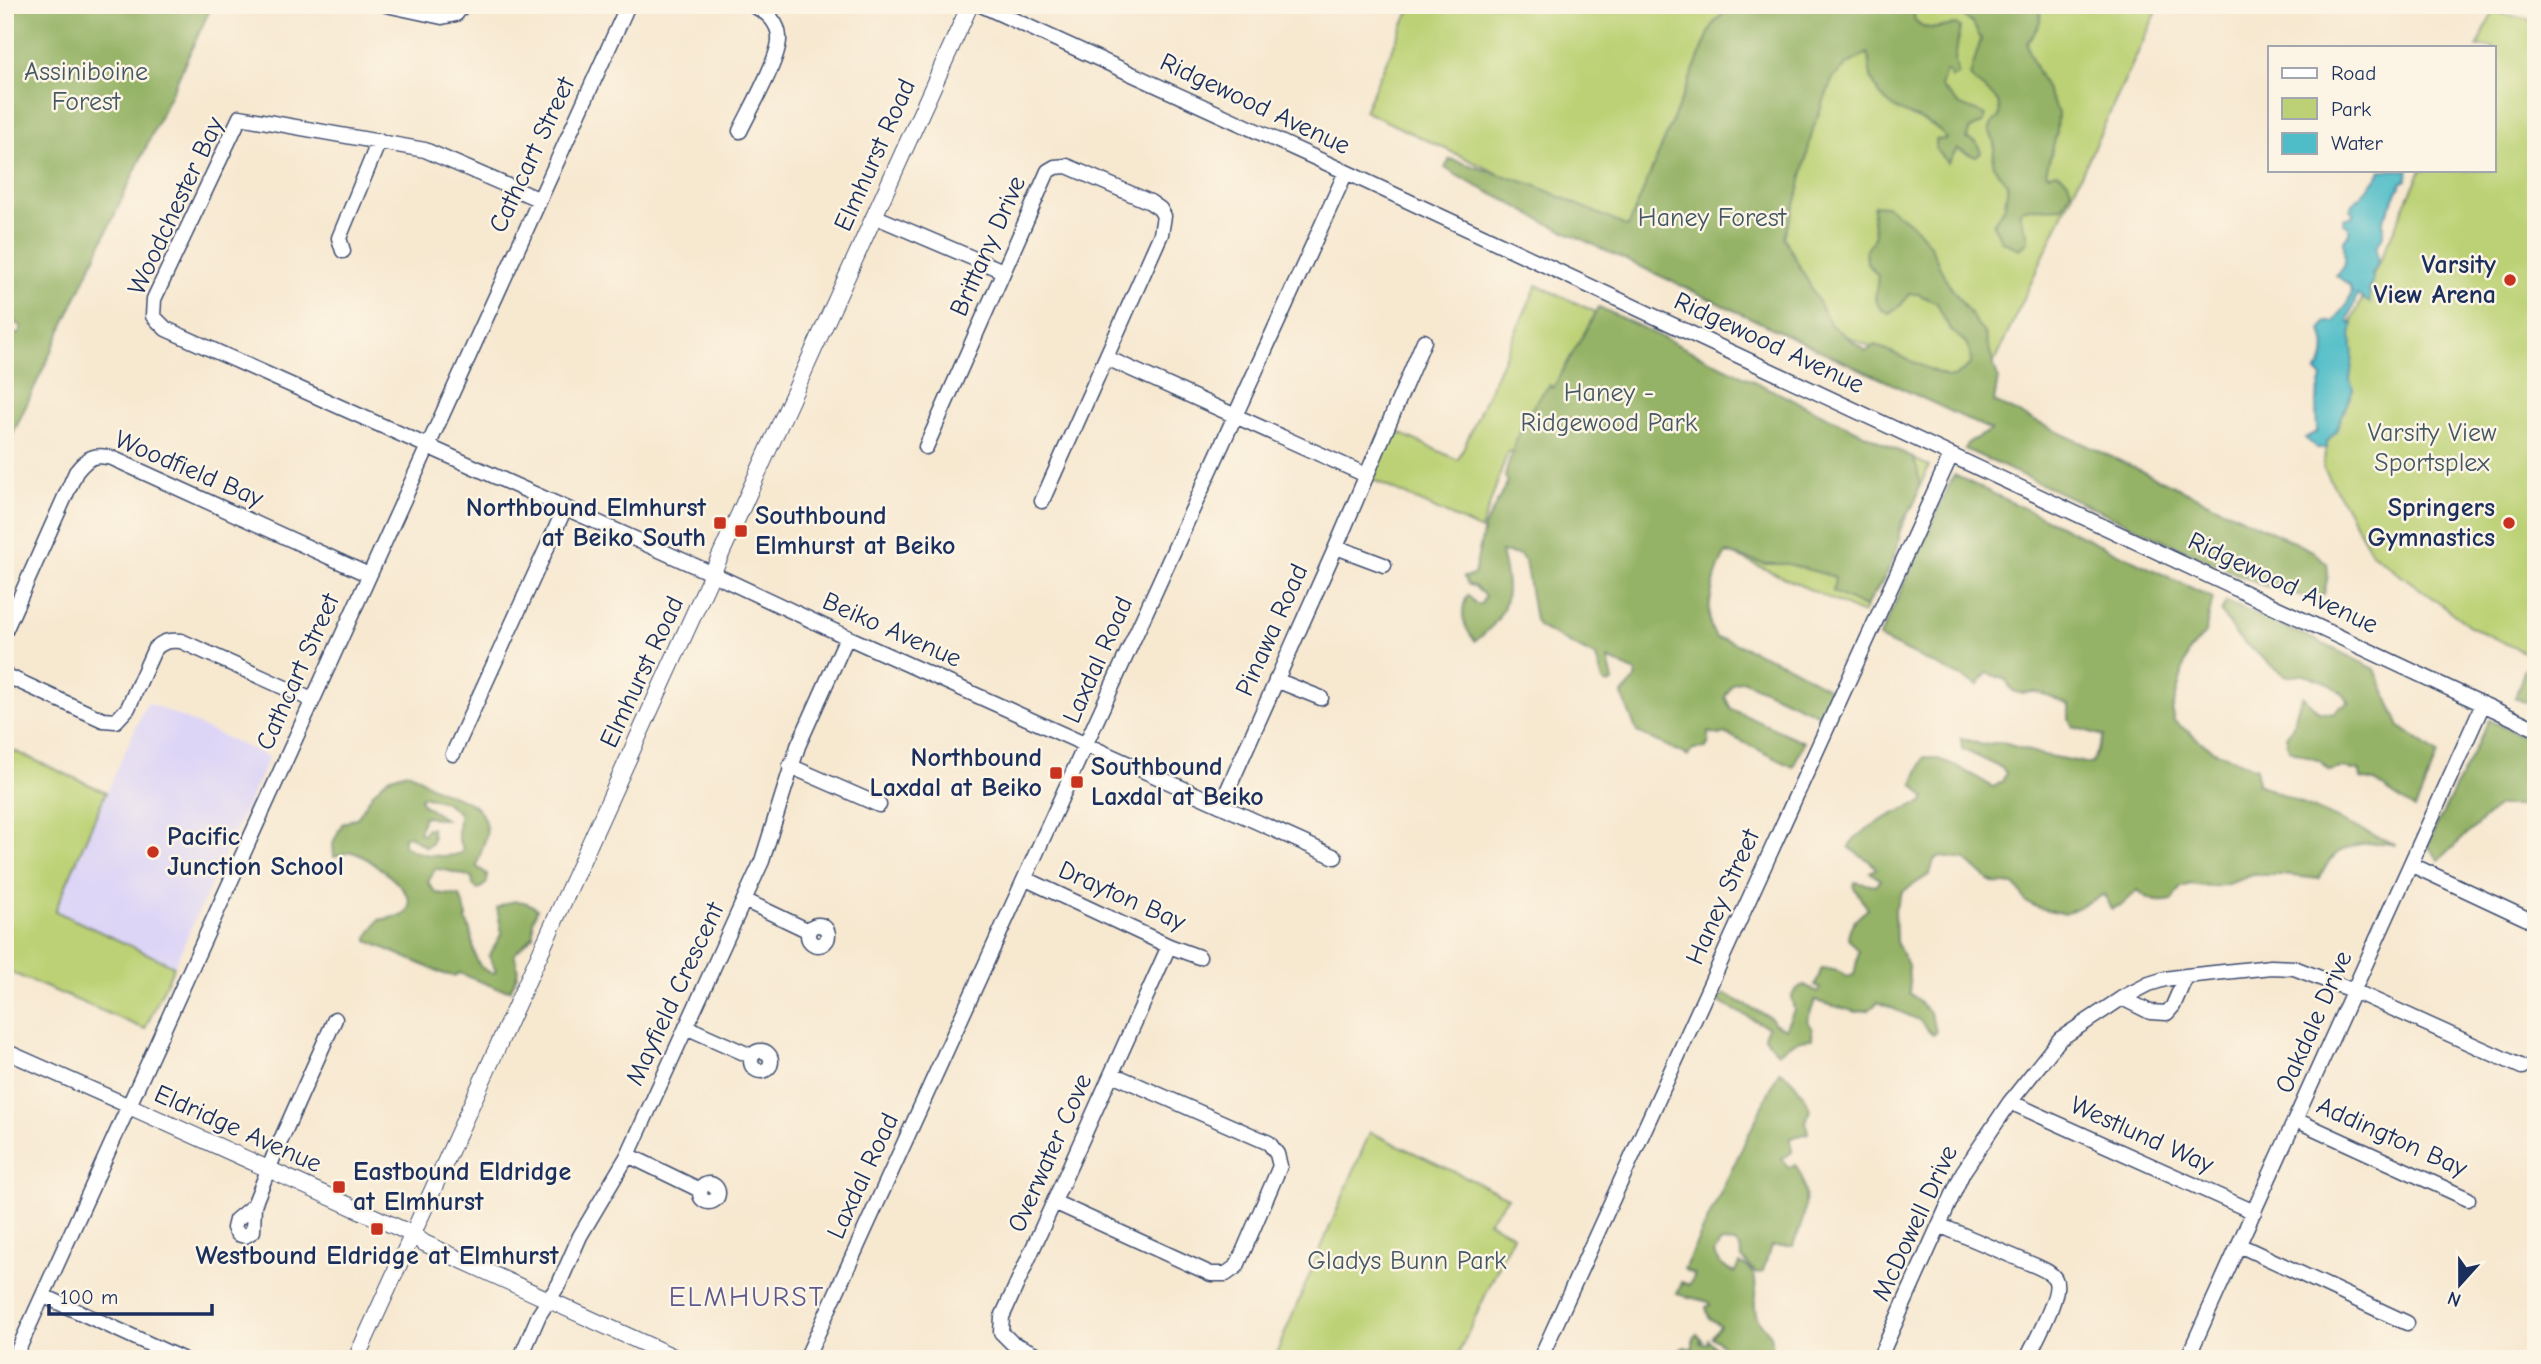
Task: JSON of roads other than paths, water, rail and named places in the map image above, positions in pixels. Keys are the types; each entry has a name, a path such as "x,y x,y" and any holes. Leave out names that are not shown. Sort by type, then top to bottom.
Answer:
{"street":[{"path":"386,5 442,17 456,15 463,5"},
{"name":"Cathcart Street","path":"15,1359 628,5"},
{"path":"740,131 775,56 780,38 773,19 751,5"},
{"name":"Elmhurst Road","path":"356,1359 971,5"},
{"name":"Ridgewood Avenue","path":"981,5 1346,172 2536,729"},
{"name":"Woodchester Bay","path":"428,447 166,329 153,316 154,299 240,117 425,150 538,199"},
{"path":"343,251 339,238 379,141"},
{"name":"Brittany Drive","path":"926,447 1048,171 1067,166 1150,202 1160,209 1164,216 1161,234 1042,501"},
{"name":"Laxdal Road","path":"806,1359 1346,172"},
{"path":"874,216 1003,271"},
{"name":"Pinawa Road","path":"1221,805 1424,341"},
{"path":"1107,358 1366,475"},
{"name":"Beiko Avenue","path":"428,447 1335,857"},
{"name":"Woodfield Bay","path":"5,631 76,472 85,460 99,454 369,575"},
{"name":"Haney Street","path":"1540,1359 1951,455"},
{"path":"453,754 565,508"},
{"path":"1336,547 1384,565"},
{"name":"Mayfield Crescent","path":"520,1359 539,1315 559,1284 580,1236 628,1155 744,901 762,861 790,766 847,637"},
{"path":"5,675 103,720 116,721 128,708 154,650 160,643 170,640 181,641 312,701"},
{"path":"1276,680 1321,698"},
{"name":"Oakdale Drive","path":"2187,1359 2483,704"},
{"path":"790,766 879,805"},
{"path":"2412,865 2536,923"},
{"name":"Drayton Bay","path":"1026,879 1169,946 1199,957"},
{"path":"744,901 808,931"},
{"name":"Overwater Cove","path":"1047,1359 1012,1343 1001,1332 1002,1317 1169,946"},
{"name":"McDowell Drive","path":"1879,1359 1963,1172 2010,1102 2060,1039 2122,998 2165,979 2263,968 2294,968 2354,991 2522,1067"},
{"path":"2122,998 2150,1012 2167,1013 2174,1006 2186,976"},
{"path":"254,1205 335,1019"},
{"path":"686,1027 751,1056"},
{"name":"Eldridge Avenue","path":"5,1051 412,1234 424,1243 678,1359"},
{"path":"1054,1202 1211,1274 1226,1274 1237,1266 1280,1166 1277,1154 1269,1143 1112,1074"},
{"name":"Westlund Way","path":"2010,1102 2254,1212"},
{"name":"Addington Bay","path":"2296,1120 2468,1199"},
{"path":"628,1155 700,1190"},
{"path":"1939,1225 2049,1272 2055,1279 2057,1288 2053,1301 2027,1359"},
{"path":"2239,1245 2407,1323"},
{"path":"44,1296 181,1358"}],"water":[{"path":"2380,172 2408,172 2383,220 2383,236 2376,247 2378,264 2372,273 2369,290 2370,303 2357,295 2348,321 2350,324 2353,322 2350,380 2353,389 2336,431 2327,442 2327,449 2318,449 2305,438 2317,432 2316,400 2322,378 2316,372 2324,352 2321,330 2326,322 2334,322 2352,292 2349,285 2336,275 2343,268 2344,240 2349,234 2349,227 2343,223 2343,218 2352,217 2353,211 2350,210 2353,204"}],"place":[{"name":"Varsity View Arena","path":"2510,280"},
{"name":"Northbound Elmhurst at Beiko South","path":"720,523"},
{"name":"Springers Gymnastics","path":"2509,523"},
{"name":"Southbound Elmhurst at Beiko","path":"741,531"},
{"name":"Northbound Laxdal at Beiko","path":"1056,773"},
{"name":"Southbound Laxdal at Beiko","path":"1077,782"},
{"name":"Pacific Junction School","path":"153,852"},
{"name":"Eastbound Eldridge at Elmhurst","path":"339,1187"},
{"name":"Westbound Eldridge at Elmhurst","path":"377,1229"}],"district":[{"name":"ELMHURST","path":"747,1297"}],"park label":[{"name":"Assiniboine Forest","path":"86,87"},
{"name":"Haney Forest","path":"1712,218"},
{"name":"Haney - Ridgewood Park","path":"1609,408"},
{"name":"Varsity View Sportsplex","path":"2432,448"},
{"name":"Gladys Bunn Park","path":"1407,1261"}]}
